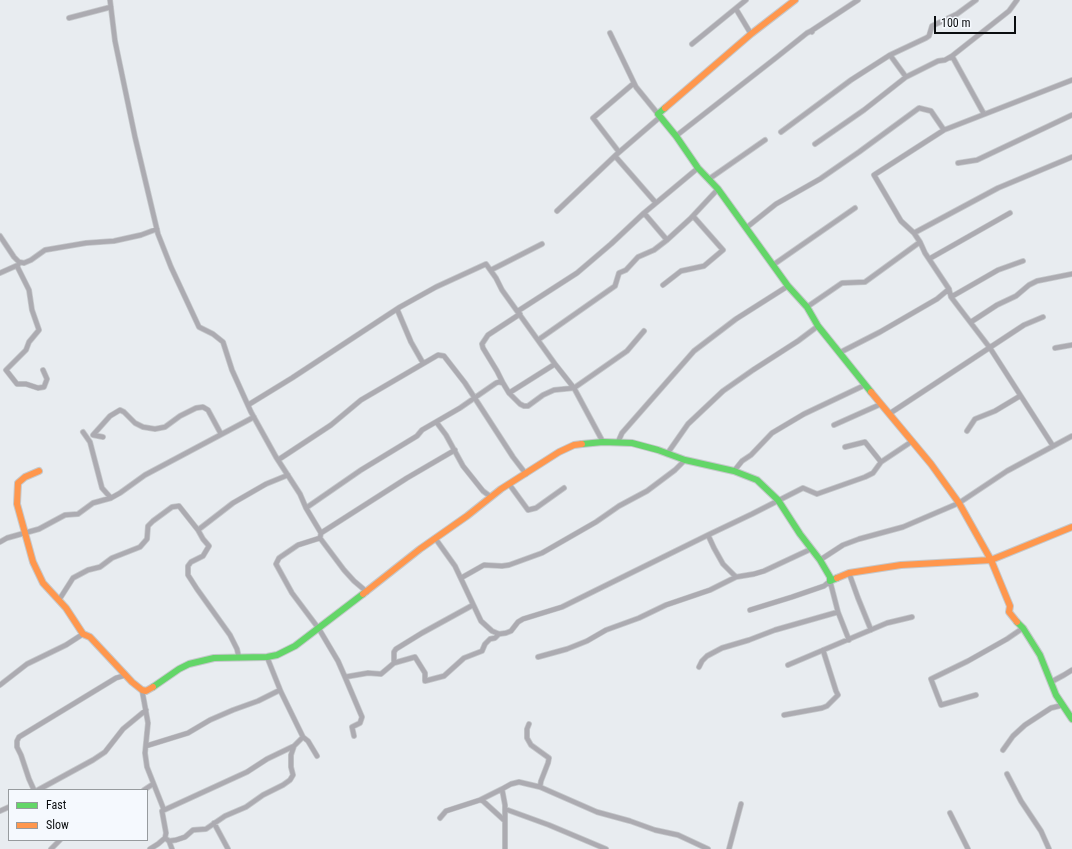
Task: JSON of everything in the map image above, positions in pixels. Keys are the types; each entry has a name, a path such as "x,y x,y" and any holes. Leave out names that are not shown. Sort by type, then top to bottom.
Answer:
{"street":[{"path":"110,0 115,41 135,137 157,229 171,267 199,327 213,334 223,342 232,370 254,417 278,460 300,494 320,535 344,570 367,592"},
{"path":"692,44 746,0"},
{"path":"557,211 659,115 751,34 794,0"},
{"path":"676,136 811,32 858,0"},
{"path":"781,132 850,80 890,55 926,38 932,26 957,14 976,0"},
{"path":"815,144 864,110 906,77 938,61 945,60 952,56 1009,11 1018,0"},
{"path":"69,18 111,7"},
{"path":"736,9 751,34"},
{"path":"610,33 634,83 676,136 698,168 718,189 788,286 807,307 818,326 930,464 959,503 991,560 1010,606 1010,612 1023,628 1040,655 1056,695 1072,719"},
{"path":"890,55 906,77"},
{"path":"952,56 984,114"},
{"path":"1052,446 990,348 951,297 949,289 925,253 920,242 914,233 901,220 874,175 944,130 1072,80"},
{"path":"619,152 593,118 634,83"},
{"path":"746,228 776,204 820,179 860,152 919,108 931,111 944,130"},
{"path":"958,163 976,160 1072,115"},
{"path":"709,179 765,140"},
{"path":"615,156 656,203"},
{"path":"914,233 998,188 1072,157"},
{"path":"644,331 627,351 574,388 554,390 543,395 528,406 520,404 509,393 482,348 482,344 488,335 577,273 612,244 644,213 698,168"},
{"path":"538,340 615,286 619,273 626,270 638,257 654,250 667,240 693,216 718,189"},
{"path":"773,265 855,208"},
{"path":"644,213 667,240"},
{"path":"929,259 1010,213"},
{"path":"663,285 681,271 704,266 723,250 693,216"},
{"path":"0,273 31,260 45,250 86,243 114,241 141,235 157,229"},
{"path":"0,236 18,262 24,263"},
{"path":"807,307 842,283 865,282 920,242"},
{"path":"491,270 542,244"},
{"path":"951,297 998,270 1023,261"},
{"path":"248,404 298,374 397,309 436,287 486,264 502,290 574,388 603,442"},
{"path":"17,266 29,290 32,310 39,330 29,342 26,350 6,370 17,384 26,384 38,388 44,387 47,379 43,370"},
{"path":"971,322 997,305 1016,296 1037,281 1072,274"},
{"path":"618,442 622,433 694,351 736,319 788,286"},
{"path":"839,353 880,332 937,299 949,289"},
{"path":"397,309 411,342 423,363"},
{"path":"889,414 1024,325 1043,318"},
{"path":"667,454 688,424 723,391 818,326"},
{"path":"1055,348 1072,345"},
{"path":"278,460 331,425 361,400 438,355 444,356 475,397 496,433 526,474"},
{"path":"509,393 555,364"},
{"path":"306,508 361,470 417,436 422,430 437,423 496,383 503,383"},
{"path":"734,471 742,461 751,455 772,432 804,414 865,385"},
{"path":"967,431 975,419 995,411 1020,396"},
{"path":"834,425 881,404"},
{"path":"103,437 92,435 110,416 120,410 135,423 143,427 155,429 165,427 180,416 196,408 203,407 208,410 221,434"},
{"path":"0,542 7,538 39,529 65,515 78,514 93,503 110,498 120,493 145,475 254,417"},
{"path":"437,423 446,434 463,466 483,491 491,497"},
{"path":"83,432 90,442 102,488 110,498"},
{"path":"820,560 843,545 903,527 959,503 1007,471 1072,436"},
{"path":"142,690 154,687 189,664 214,658 267,657 277,655 295,646 367,592 435,538 510,484 559,452 574,445 603,442 632,443 685,460 734,471 758,480 778,500 820,560 830,577 838,612 849,640"},
{"path":"845,447 865,442 880,462"},
{"path":"435,538 455,566 481,621 492,631 499,634 506,633 511,631 518,622 523,619 562,606 752,514 802,488 817,494 865,477 873,473 880,462 911,442"},
{"path":"354,736 352,727 360,723 362,717 345,677 319,629 292,592 276,564 279,558 298,545 320,535 407,478 454,450"},
{"path":"461,578 484,566 509,565 542,553 596,522 619,506 647,491 675,470 685,460"},
{"path":"39,471 18,483 17,504 26,532 33,562 43,583 66,608 83,634 90,637 98,644 142,690 148,723 146,746 147,767 164,810 162,811 167,839 172,849"},
{"path":"198,530 233,503 266,484 288,475"},
{"path":"510,484 528,510 536,508 564,488"},
{"path":"59,600 73,578 88,570 100,567 112,558 140,547 147,540 148,526 172,507 179,506 198,530 208,546 203,556 191,562 188,566 188,575 197,590 230,635 237,649 239,658"},
{"path":"750,610 824,586 830,581 849,573 901,565 991,560 1072,527"},
{"path":"708,535 723,564 736,577"},
{"path":"538,657 567,649 587,641 606,630 639,618 666,605 710,590 736,577 754,574 811,549"},
{"path":"849,573 871,630"},
{"path":"394,663 394,652 396,649 473,605"},
{"path":"699,667 707,656 722,648 775,630 838,612"},
{"path":"788,665 887,623 912,617"},
{"path":"976,695 941,705 931,679 968,661 1007,639 1023,628"},
{"path":"0,685 27,664 66,645 83,634"},
{"path":"345,677 368,673 382,674 394,663 415,657 425,673 425,681 444,676 464,658 482,651 485,644 490,639 495,638 499,634"},
{"path":"784,715 822,708 827,706 838,695 823,650"},
{"path":"267,657 280,690 303,737 308,741 317,756"},
{"path":"1051,682 1072,670"},
{"path":"34,789 17,747 19,737 116,678 126,675"},
{"path":"146,746 188,733 221,715 258,701 280,690"},
{"path":"1003,750 1013,736 1025,724 1051,708 1063,705"},
{"path":"40,789 105,752 123,729 146,710"},
{"path":"529,724 527,729 527,738 532,745 549,758 540,787"},
{"path":"164,810 247,772 267,758 294,746 303,737"},
{"path":"150,849 167,839 181,839 194,830 206,829 225,816 246,807 263,795 290,780 293,775 291,755 294,746"},
{"path":"1007,774 1021,801 1041,831 1049,849"},
{"path":"440,818 446,811 480,800 502,790 510,784 520,782 540,787 597,812 678,835 708,849"},
{"path":"146,789 153,784"},
{"path":"502,790 505,809 505,849"},
{"path":"480,800 505,821"},
{"path":"729,849 741,804"},
{"path":"505,809 549,825 606,849"},
{"path":"950,813 968,849"},
{"path":"214,824 228,849"},
{"path":"51,849 59,841"}],"traffic: fast":[{"path":"665,108 658,114 676,136 698,168 718,189 788,286 807,307 818,326 871,392"},
{"path":"582,444 603,442 632,443 658,450 685,460 734,471 757,480 778,500 800,534 820,560 830,577 830,581 837,578"},
{"path":"153,687 189,664 214,658 267,657 277,655 295,646 363,594"},
{"path":"1017,622 1023,628 1040,655 1056,695 1072,719"}],"traffic: slow":[{"path":"665,108 751,34 795,0"},
{"path":"871,392 931,464 959,503 991,560 1010,606 1009,612 1017,622"},
{"path":"363,594 420,549 467,516 501,489 559,452 574,445 582,444"},
{"path":"39,471 25,477 18,483 17,504 33,562 43,583 66,608 83,634 90,637 132,682 142,690 146,691 153,687"},
{"path":"837,578 849,573 901,565 991,560 1072,527"}]}
